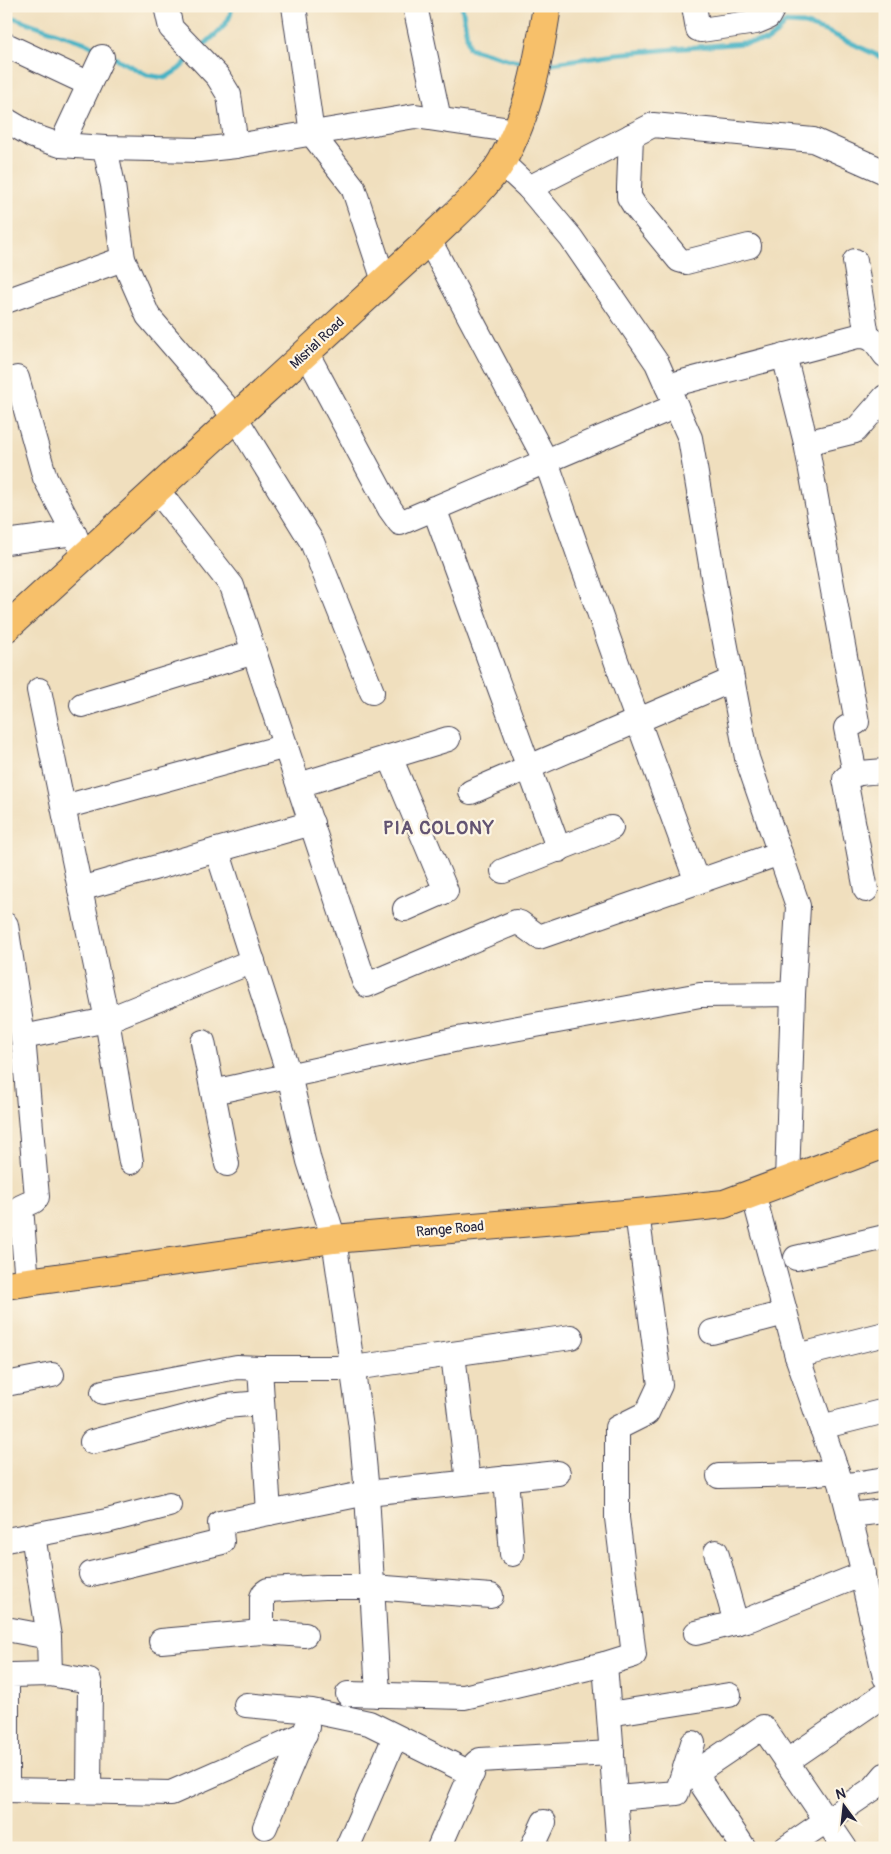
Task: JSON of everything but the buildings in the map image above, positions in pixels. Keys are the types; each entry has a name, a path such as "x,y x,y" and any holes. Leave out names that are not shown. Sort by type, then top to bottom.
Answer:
{"main road":[{"name":"Misrial Road","path":"6,628 79,545 157,490 429,240 476,193 501,162 516,131 528,98 547,6"},
{"name":"Range Road","path":"16,1284 334,1239 724,1204 884,1149"}],"street":[{"path":"166,6 171,28 218,77 229,94 236,146"},
{"path":"294,6 312,134 353,187 384,281"},
{"path":"415,6 439,119"},
{"path":"753,6 695,12 699,30 756,22 768,17 774,6"},
{"path":"6,45 89,84"},
{"path":"61,145 102,57"},
{"path":"8,125 32,136 61,145 199,150 236,146 415,116 516,131"},
{"path":"529,188 653,125 813,140 885,172"},
{"path":"631,136 629,197 634,206 679,260 686,262 749,246"},
{"path":"105,148 113,185 123,259 148,316 235,417 312,542 372,692"},
{"path":"501,162 529,188 571,238 657,363 690,438 716,594 747,758 798,906 787,1181"},
{"path":"429,240 546,461 637,720 697,882"},
{"path":"6,301 123,259"},
{"path":"855,260 867,336"},
{"path":"306,352 390,509 400,523 546,461 671,396 784,355 858,336 867,336 874,340 885,354"},
{"path":"784,355 806,443 857,722 846,728 854,769 857,774"},
{"path":"6,542 79,545 45,478 17,378"},
{"path":"806,443 855,430 885,397"},
{"path":"157,490 232,586 367,985 516,922 539,937 780,853"},
{"path":"434,508 559,850"},
{"path":"82,705 254,652"},
{"path":"471,792 732,680"},
{"path":"39,690 107,1020 131,1162"},
{"path":"299,785 448,739"},
{"path":"64,807 286,746"},
{"path":"390,757 446,890 405,909"},
{"path":"866,890 845,779 848,776 857,774 885,771"},
{"path":"80,889 312,823"},
{"path":"503,871 611,828"},
{"path":"217,850 289,1075 309,1161 334,1239 353,1368 368,1493 378,1695"},
{"path":"6,925 23,1037 37,1197 34,1201 21,1207 16,1284"},
{"path":"23,1037 107,1020 253,961"},
{"path":"212,1092 458,1039 700,995 793,994"},
{"path":"203,1042 227,1164"},
{"path":"753,1193 797,1356 839,1479 871,1583 885,1677"},
{"path":"348,1694 464,1697 605,1664 634,1655 617,1518 617,1428 647,1413 660,1385 637,1213"},
{"path":"796,1258 885,1236"},
{"path":"712,1332 785,1314"},
{"path":"797,1356 885,1334"},
{"path":"103,1392 237,1367 353,1368 571,1337"},
{"path":"453,1354 468,1482"},
{"path":"260,1368 269,1513"},
{"path":"6,1384 52,1375"},
{"path":"92,1442 226,1406 262,1402"},
{"path":"821,1427 885,1411"},
{"path":"91,1574 222,1542 220,1523 368,1493 558,1473"},
{"path":"719,1476 806,1474 839,1479 885,1479"},
{"path":"506,1478 512,1554"},
{"path":"6,1540 107,1521 169,1504"},
{"path":"849,1515 885,1511"},
{"path":"33,1535 49,1637 50,1674"},
{"path":"716,1552 736,1623"},
{"path":"696,1633 871,1583"},
{"path":"262,1632 262,1597 268,1590 373,1587 491,1596"},
{"path":"6,1629 49,1637"},
{"path":"161,1641 262,1632 305,1635"},
{"path":"605,1664 619,1848"},
{"path":"89,1791 89,1681 50,1674 11,1675 8,1679 7,1790 171,1793 305,1734"},
{"path":"786,1762 885,1694"},
{"path":"609,1714 729,1695"},
{"path":"246,1705 312,1711 369,1722 395,1737 472,1774"},
{"path":"265,1827 305,1734 312,1711"},
{"path":"744,1848 703,1786 698,1771 763,1727 845,1848"},
{"path":"347,1848 395,1737"},
{"path":"616,1798 677,1793 693,1743"},
{"path":"438,1848 476,1763 480,1760 612,1753"},
{"path":"786,1848 874,1788 885,1775"},
{"path":"532,1848 544,1822"}],"waterway":[{"path":"201,48 225,24 229,18 231,6"},
{"path":"462,6 469,48 510,60 530,63"},
{"path":"6,15 86,43 99,50"},
{"path":"546,64 615,54 767,41 785,23 804,24 828,32 885,59"},
{"path":"109,55 147,75 165,78 179,69 191,57"}],"district":[{"name":"PIA COLONY","path":"439,828"}]}
